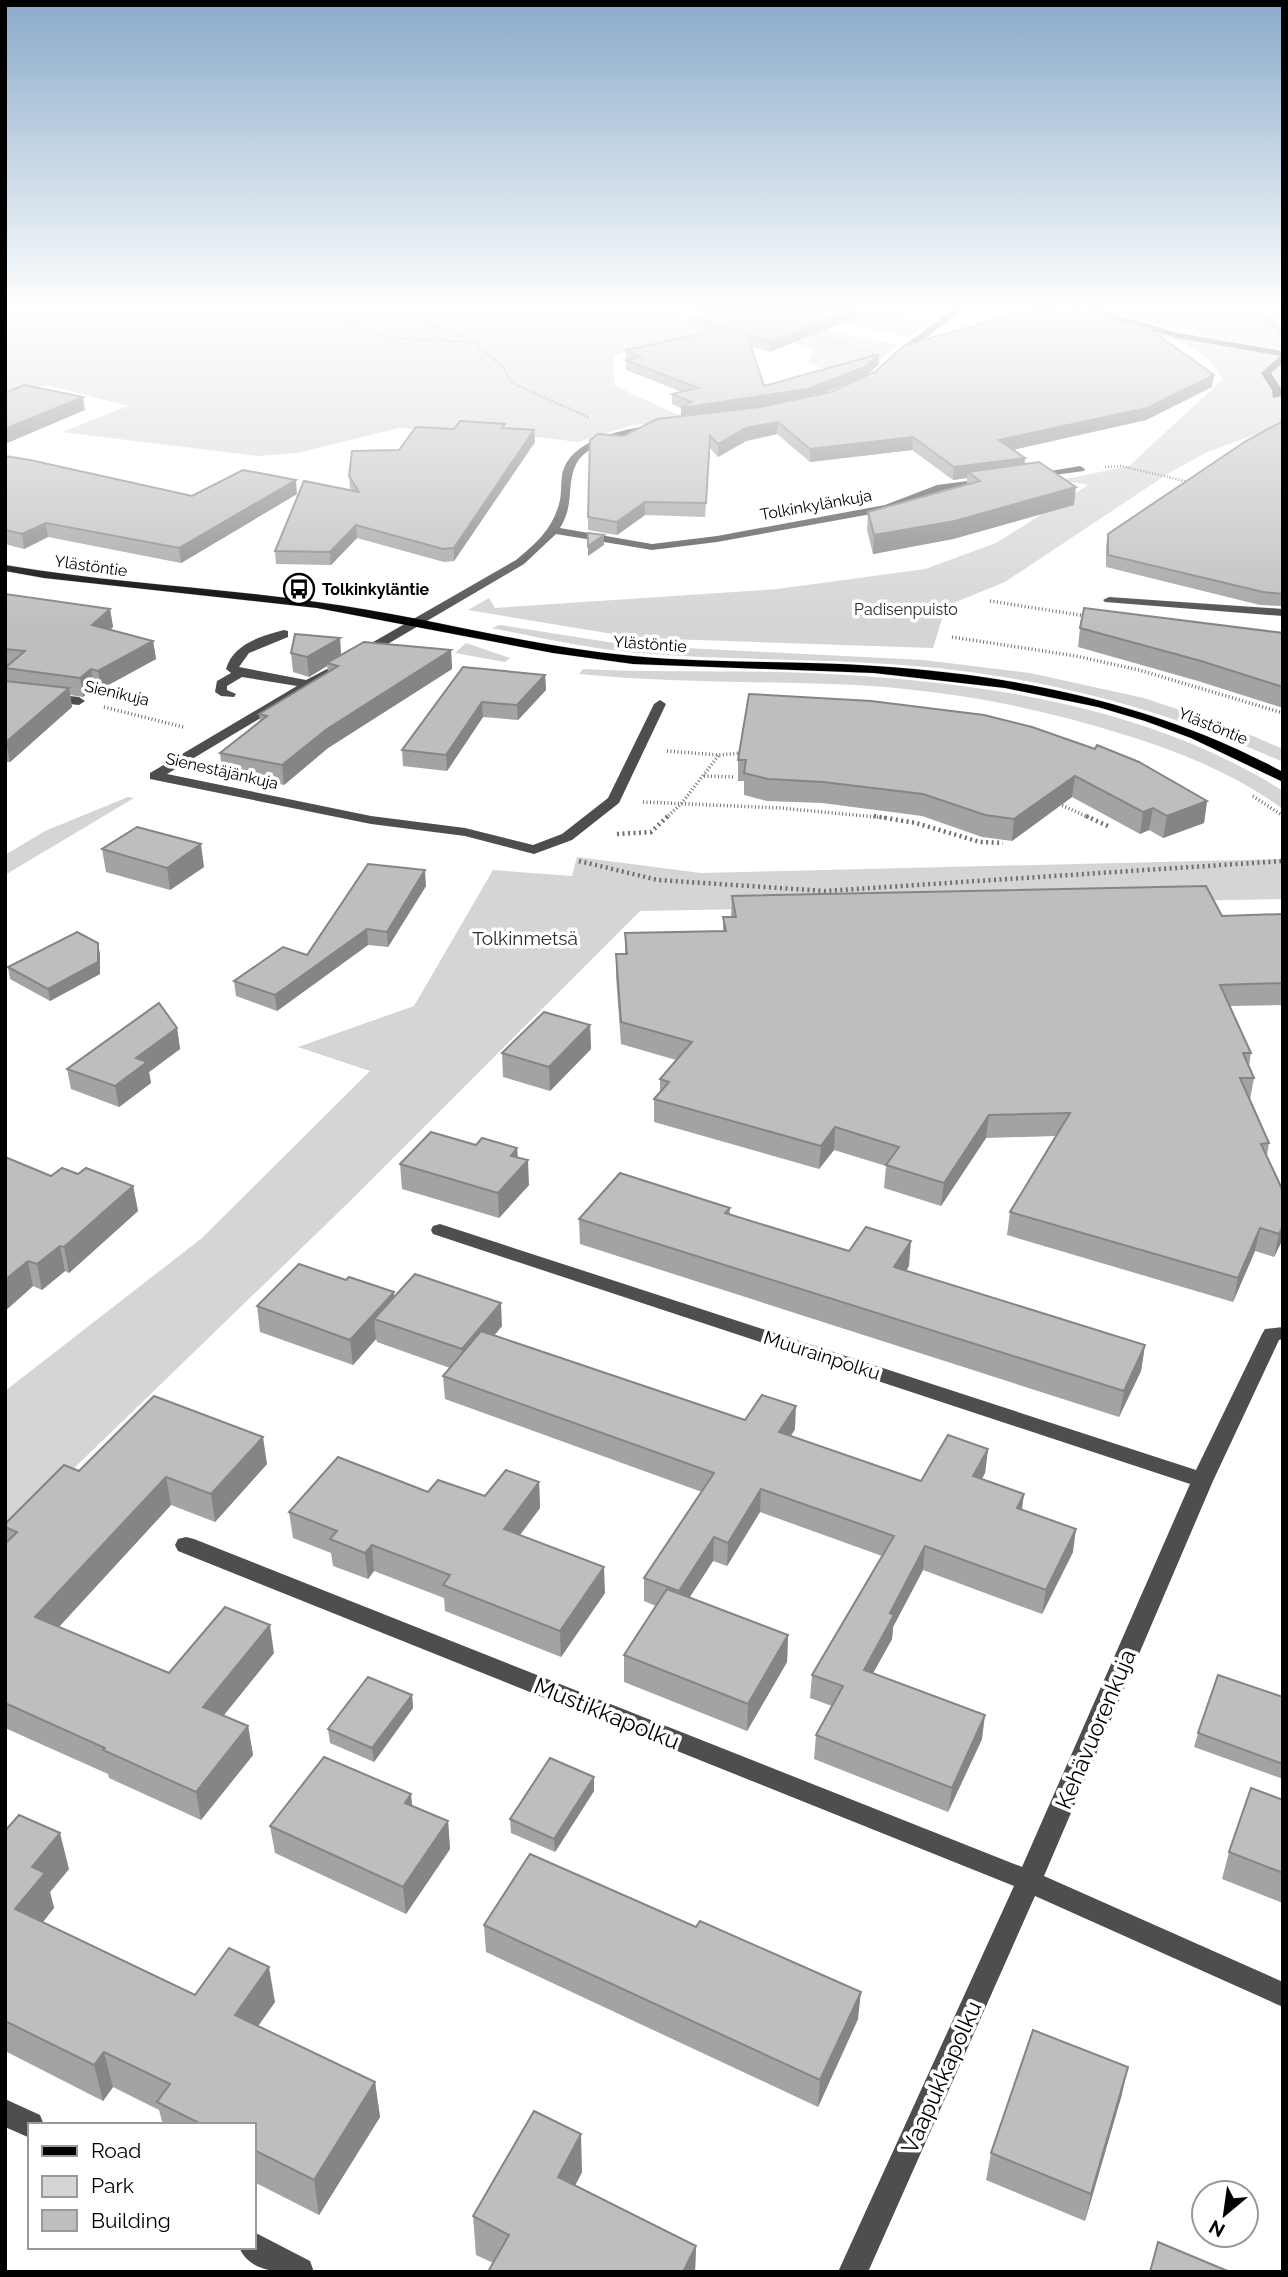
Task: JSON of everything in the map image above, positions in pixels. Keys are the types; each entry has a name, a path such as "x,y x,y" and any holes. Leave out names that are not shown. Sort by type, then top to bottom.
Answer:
{"main road":[{"name":"Ylästöntie","path":"5,568 81,582 288,601 418,621 574,654 649,661 908,672 1026,688 1147,717 1249,758 1283,778"}],"street":[{"path":"418,621 520,562 556,531 568,486 569,468 591,444 624,433 674,425"},
{"path":"1023,476 1080,469"},
{"name":"Tolkinkylänkuja","path":"556,531 652,547 717,539 888,508 941,487 1009,478"},
{"path":"1110,600 1283,613"},
{"name":"Sienestäjänkuja","path":"418,621 155,776 371,820 466,832 534,849"},
{"path":"284,634 243,653 233,662 232,669 240,673 308,684"},
{"path":"230,694 221,691 221,684 240,673"},
{"name":"Sienikuja","path":"5,693 79,701"},
{"path":"534,849 567,837 614,800 660,704"},
{"name":"Muurainpolku","path":"440,1230 1202,1481"},
{"name":"Kehävuorenkuja","path":"1028,1881 1202,1481 1272,1334 1283,1333"},
{"name":"Mustikkapolku","path":"186,1545 1028,1881"},
{"path":"1028,1881 1283,1995"},
{"name":"Vaapukkapolku","path":"853,2272 1028,1881"},
{"path":"5,2112 28,2124"},
{"path":"256,2248 299,2272"}],"path":[{"path":"587,416 624,433"},
{"path":"1080,469 1121,466 1196,484"},
{"path":"952,638 1076,656 1126,667 1283,713"},
{"name":"Sienikuja","path":"79,701 220,737"},
{"path":"638,748 719,755 743,752"},
{"path":"567,837 651,832 681,804 719,755"},
{"path":"703,776 734,777"},
{"path":"614,800 823,811 918,823 976,842 1003,842"},
{"path":"1052,801 1110,827"},
{"path":"534,849 657,880 825,891 1283,862"}],"green space":[{"path":"102,416 681,416 689,420 632,425 578,442 512,434 399,428 298,453 258,456 62,432"},
{"name":"Padisenpuisto","path":"1183,416 1283,416 1283,424 1205,453 1166,475 1005,582 946,606 933,648 637,638 468,610 489,598 495,608 777,589 925,569 996,543 1088,485 1061,480 1129,466"},
{"path":"500,625 627,645 923,660 1030,673 1144,698 1234,728 1283,749 1283,762 1166,717 1086,694 1004,677 881,664 678,656 620,651 492,628"},
{"path":"466,643 510,658 505,662 455,653"},
{"path":"583,669 782,672 872,677 933,682 1055,702 1115,717 1173,737 1229,761 1283,791 1283,809 1227,775 1167,749 1092,725 992,701 889,687 579,674"},
{"path":"128,797 134,798 5,875 5,855 45,831"},
{"name":"Tolkinmetsä","path":"577,857 701,873 1283,859 1283,899 640,911 345,1206 5,1535 5,1391 202,1238 370,1071 298,1047 414,1006 493,870 572,876"}],"building":[{"path":"5,416 36,416 5,429"},
{"path":"681,416 1109,416 999,440 1025,458 954,467 913,437 810,449 778,422 746,428 718,444 710,436 706,503 645,502 617,522 588,517 590,440 598,434 624,436 657,419"},
{"path":"460,421 505,424 502,428 534,430 454,548 443,549 356,525 330,552 275,551 304,481 359,492 349,476 352,451 399,450 416,427 454,429"},
{"path":"1283,421 1283,594 1263,592 1108,555 1108,534 1246,441"},
{"path":"5,456 192,496 243,470 296,480 179,548 46,523 22,534 5,530"},
{"path":"1039,462 1076,487 955,521 874,535 868,512 980,481 968,472"},
{"path":"588,533 604,535 588,546"},
{"path":"5,594 110,609 92,625 153,641 98,671 91,669 80,678 5,668 25,651 5,649"},
{"path":"1084,608 1283,633 1283,687 1080,628"},
{"path":"295,634 340,638 307,657 291,653"},
{"path":"364,642 451,650 327,729 282,765 220,753 267,716 259,714 338,666 327,663"},
{"path":"463,667 545,675 517,705 482,702 446,755 402,750"},
{"path":"5,681 69,688 6,742"},
{"path":"749,694 871,701 984,715 1032,727 1095,749 1097,745 1139,762 1207,801 1167,816 1153,808 1143,812 1075,776 1014,819 985,815 923,794 823,782 768,779 744,773 746,760 738,760"},
{"path":"137,827 201,844 167,868 102,849"},
{"path":"368,864 425,870 387,932 367,929 275,995 234,981 283,947 307,955"},
{"path":"1206,886 1222,916 1283,914 1283,983 1220,985 1251,1053 1243,1053 1254,1078 1240,1078 1269,1143 1261,1144 1283,1191 1283,1226 1279,1234 1260,1228 1238,1278 1010,1212 1070,1113 989,1115 944,1183 886,1165 899,1147 835,1127 821,1146 654,1099 669,1082 660,1079 692,1042 621,1022 616,954 627,954 625,933 726,931 723,917 736,917 732,896"},
{"path":"77,932 98,943 98,962 48,989 8,967"},
{"path":"159,1003 177,1028 136,1058 147,1062 115,1086 67,1069"},
{"path":"544,1012 590,1025 549,1067 502,1053"},
{"path":"431,1132 476,1145 482,1138 517,1148 511,1156 528,1160 498,1193 400,1164"},
{"path":"5,1157 51,1176 62,1168 78,1174 86,1168 133,1186 64,1247 60,1246 37,1264 28,1261 5,1280"},
{"path":"620,1173 730,1208 725,1213 849,1251 866,1227 911,1241 894,1267 1145,1345 1124,1391 579,1219"},
{"path":"299,1264 394,1292 350,1340 257,1306"},
{"path":"415,1274 501,1303 462,1349 374,1319"},
{"path":"481,1331 745,1420 762,1395 796,1406 779,1432 921,1481 948,1435 988,1449 973,1476 1024,1494 1017,1508 1076,1529 1046,1590 925,1546 890,1613 894,1615 864,1670 985,1715 952,1788 816,1735 843,1686 812,1675 894,1536 761,1489 728,1543 714,1537 679,1591 644,1578 714,1473 443,1376"},
{"path":"154,1396 263,1437 211,1494 166,1477 35,1617 169,1673 225,1607 270,1625 203,1707 248,1726 196,1792 5,1703 5,1544 17,1532 5,1527 5,1524 64,1465 79,1471"},
{"path":"338,1457 428,1492 438,1480 485,1496 506,1470 539,1482 504,1529 604,1567 560,1631 443,1585 450,1575 372,1545 365,1553 330,1539 337,1531 289,1512"},
{"path":"667,1589 788,1635 748,1704 624,1655"},
{"path":"1218,1675 1283,1697 1283,1764 1198,1733"},
{"path":"368,1677 412,1695 372,1748 328,1729"},
{"path":"324,1757 411,1794 405,1803 448,1821 403,1887 270,1826"},
{"path":"550,1758 594,1777 554,1839 510,1819"},
{"path":"1251,1788 1283,1800 1283,1873 1229,1852"},
{"path":"19,1815 60,1833 32,1867 45,1873 15,1909 195,1995 229,1948 269,1967 235,2015 375,2082 314,2180 256,2151 256,2123 199,2123 157,2102 170,2084 104,2052 94,2065 5,2021 5,1831"},
{"path":"530,1854 696,1927 700,1921 861,1992 820,2080 484,1925"},
{"path":"1033,2030 1128,2067 1091,2194 991,2153"},
{"path":"534,2111 581,2134 558,2177 696,2246 683,2272 489,2270 509,2235 473,2216"},
{"path":"1158,2242 1230,2272 1150,2272"}],"place":[{"name":"Tolkinkyläntie","path":"299,589"}]}
